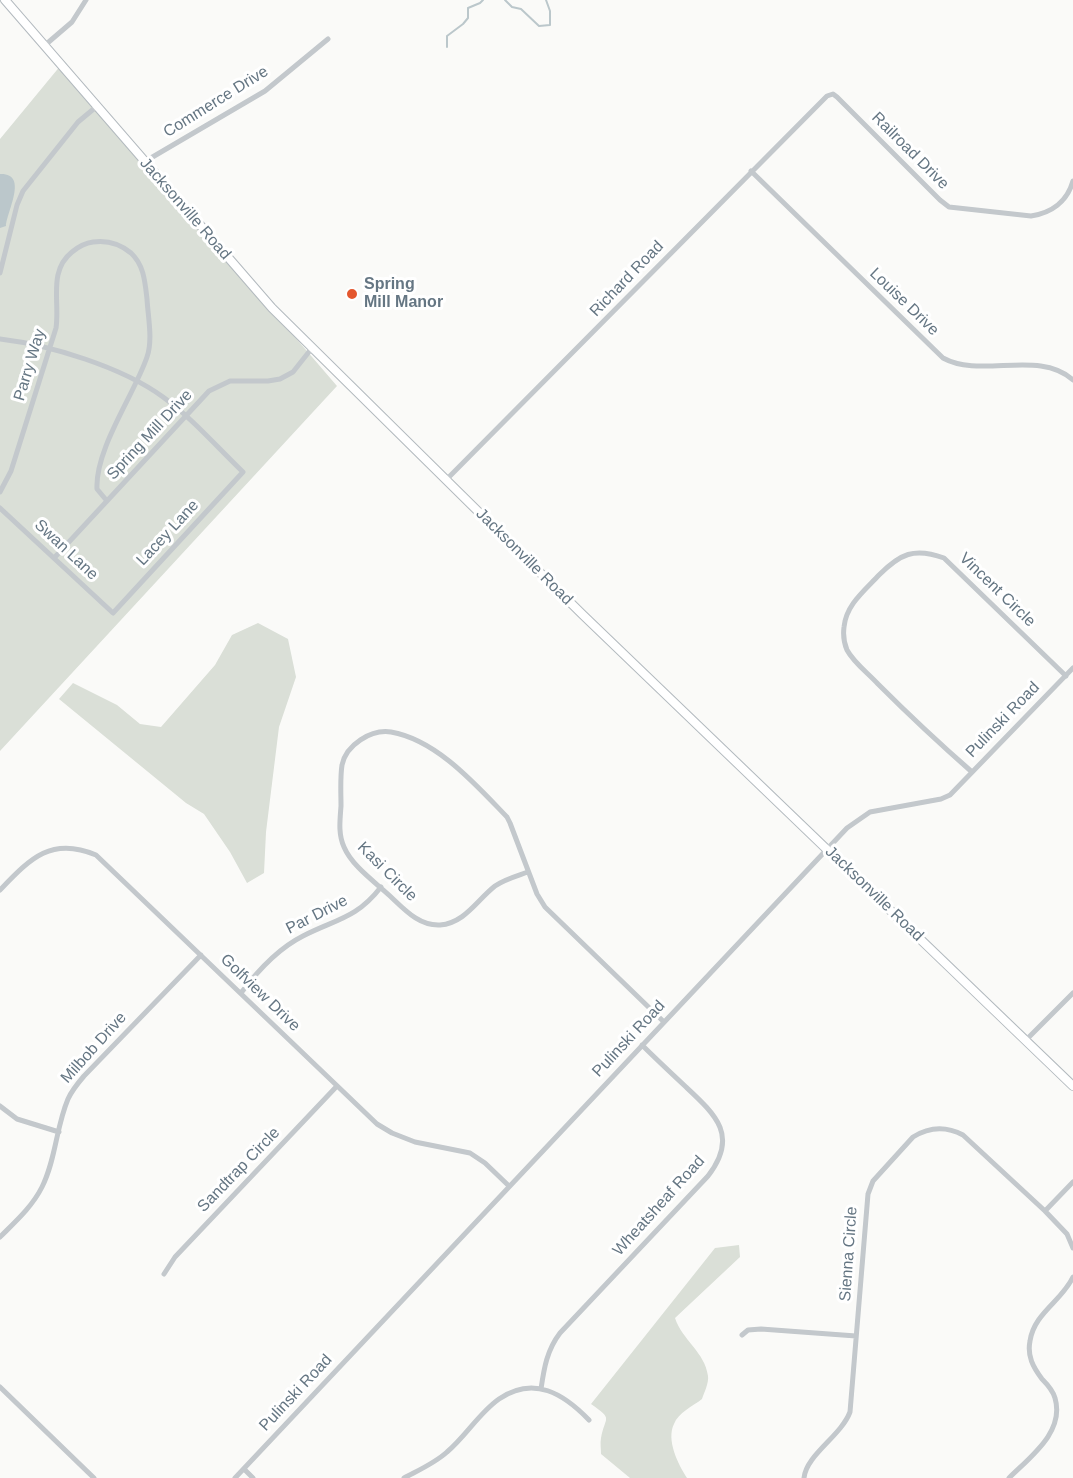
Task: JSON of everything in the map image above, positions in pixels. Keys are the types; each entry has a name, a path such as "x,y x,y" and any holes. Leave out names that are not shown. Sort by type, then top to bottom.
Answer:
{"main road":[{"name":"Jacksonville Road","path":"5,0 258,292 312,348 583,615 1073,1086"}],"street":[{"path":"44,46 72,22 86,0"},
{"name":"Commerce Drive","path":"144,162 260,95 328,39"},
{"name":"Railroad Drive","path":"827,96 833,94 837,97 949,207 1040,215 1060,204 1073,181"},
{"name":"Richard Road","path":"446,480 827,96"},
{"path":"0,273 22,191 78,122 96,106"},
{"name":"Louise Drive","path":"751,171 943,358 963,365 1044,366 1064,373 1073,380"},
{"name":"Parry Way","path":"0,492 11,471 50,349 58,318 56,286 61,265 68,255 81,245 100,242 114,243 122,246 136,258 144,277 150,345 147,358 113,429 99,473 97,489 106,501"},
{"path":"0,339 50,349 101,365 136,381 165,398 185,417"},
{"name":"Spring Mill Drive","path":"55,557 210,391 230,381 280,379 292,372 312,348"},
{"name":"Lacey Lane","path":"113,613 243,472 185,417"},
{"name":"Swan Lane","path":"0,508 113,613"},
{"name":"Vincent Circle","path":"972,772 898,704 854,659 847,648 844,627 848,610 893,561 901,556 919,552 933,554 949,561 1066,676"},
{"name":"Pulinski Road","path":"235,1478 847,828 862,816 878,810 941,799 950,795 1073,668"},
{"name":"Kasi Circle","path":"528,872 507,879 494,887 460,919 440,925 419,921 347,853 341,839 340,827 344,760 357,742 379,732 392,732 441,753 507,817 544,907 664,1022"},
{"name":"Golfview Drive","path":"0,890 28,861 57,848 86,851 102,860 377,1124 415,1143 470,1153 485,1163 509,1186"},
{"name":"Par Drive","path":"241,993 290,944 311,932 351,916 381,887"},
{"name":"Milbob Drive","path":"0,1237 30,1206 42,1187 50,1168 69,1098 84,1076 201,955"},
{"path":"1026,1040 1073,993"},
{"name":"Wheatsheaf Road","path":"541,1389 547,1356 556,1337 708,1176 716,1166 722,1150 721,1127 712,1112 642,1045"},
{"name":"Sandtrap Circle","path":"164,1274 175,1257 338,1086"},
{"path":"0,1106 17,1119 59,1132"},
{"name":"Sienna Circle","path":"804,1478 807,1467 842,1428 850,1412 868,1194 873,1181 913,1137 921,1132 936,1129 951,1130 963,1135 1045,1211 1067,1234 1073,1248"},
{"path":"1045,1211 1073,1182"},
{"path":"1009,1478 1046,1441 1054,1423 1055,1398 1032,1364 1030,1341 1036,1322 1066,1290 1073,1277"},
{"path":"742,1335 748,1330 761,1329 856,1336"},
{"path":"0,1387 94,1478"},
{"path":"404,1478 448,1451 499,1399 515,1392 541,1389 554,1392 567,1399 589,1420"},
{"path":"244,1469 253,1478"}],"shaded area":[{"path":"61,65 337,386 0,751 0,139"},
{"path":"0,174 9,175 15,186 6,226 0,228"},
{"path":"258,623 288,639 296,677 279,727 266,832 264,873 247,883 230,852 204,814 186,803 59,699 73,683 117,705 140,724 161,727 215,665 232,635"},
{"path":"739,1245 740,1257 675,1318 678,1326 703,1360 708,1376 702,1399 679,1416 672,1430 674,1452 687,1478 630,1478 601,1454 601,1440 606,1419 603,1413 591,1404 715,1248"}],"waterway":[{"path":"447,47 447,36 468,18 468,8 483,0"},
{"path":"505,0 512,7 521,9 539,26 550,25 550,11 546,0"}],"place":[{"name":"Spring Mill Manor","path":"352,294"}]}
